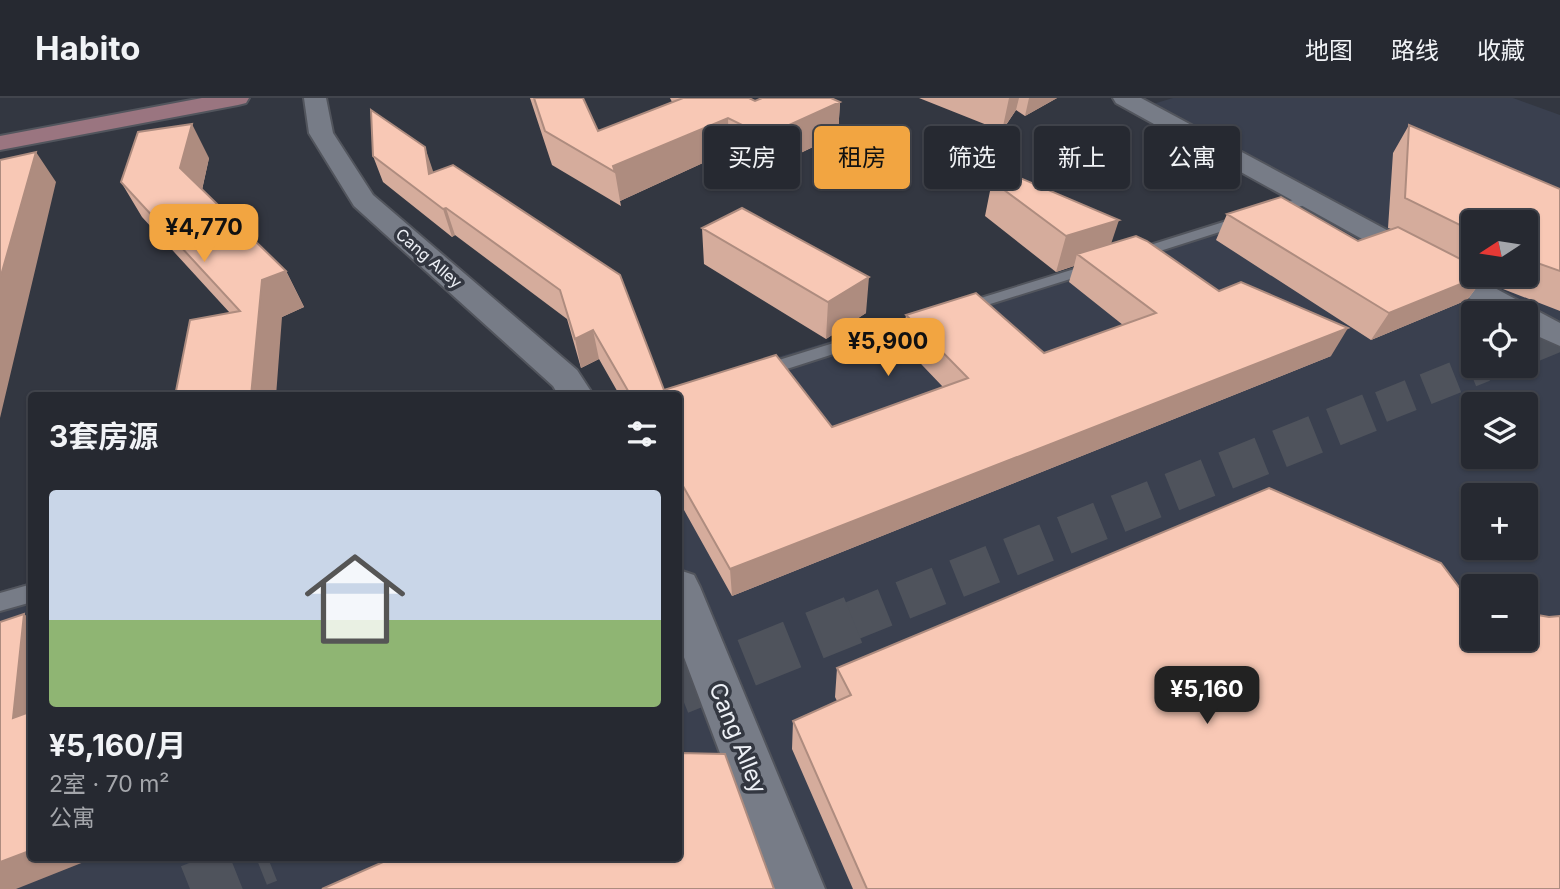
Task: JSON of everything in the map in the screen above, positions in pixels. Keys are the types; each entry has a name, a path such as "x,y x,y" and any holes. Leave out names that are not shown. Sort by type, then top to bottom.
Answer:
{"street":[{"path":"0,143 238,98"},
{"name":"Cang Alley","path":"315,98 321,133 363,200 565,378 574,392"},
{"path":"1124,98 1496,301"},
{"path":"1538,325 1560,337"},
{"name":"Cang Alley","path":"682,595 798,889"}],"lane":[{"path":"745,376 1309,200"},
{"path":"0,602 28,594"}],"shaded area":[{"path":"1173,98 1513,98 1560,115 1560,889 0,889 0,591 28,583 28,861 682,861 682,392 661,392 1321,194 1240,151 1240,126 1194,126 1153,104"}],"building":[{"path":"534,98 583,98 598,131 683,98 749,98 755,101 762,98 831,98 840,102 787,126 744,126 728,118 613,166 615,172 545,131"},
{"path":"371,110 425,147 429,174 453,165 620,275 664,390 776,355 832,427 968,378 906,315 976,293 1044,353 1156,313 1077,254 1136,236 1219,291 1241,282 1348,328 730,569 682,484 682,392 629,392 593,330 575,339 560,290 446,208 443,209 373,156"},
{"path":"192,124 180,168 286,271 262,280 251,392 176,392 190,320 240,311 121,182 138,132"},
{"path":"1409,125 1560,189 1560,271 1538,263 1538,210 1461,210 1461,226 1405,198"},
{"path":"36,152 0,279 0,160"},
{"path":"1020,178 1034,184 1034,189 1046,189 1119,220 1066,236 1003,189 1020,189"},
{"path":"1281,197 1358,241 1398,227 1461,259 1461,284 1389,313 1227,214"},
{"path":"742,208 869,277 828,302 702,228"},
{"path":"1269,488 1441,563 1461,590 1461,651 1538,651 1538,615 1560,616 1560,889 867,889 793,721 851,695 837,668"},
{"path":"24,614 13,718 28,712 28,852 0,862 0,622"},
{"path":"682,753 725,754 774,889 322,889 385,861 682,861"}],"tunnel":[{"path":"1538,344 1560,335"},
{"path":"1381,407 1461,375"},
{"path":"849,622 1386,406"},
{"path":"682,689 853,620"},
{"path":"190,889 260,861"}]}
